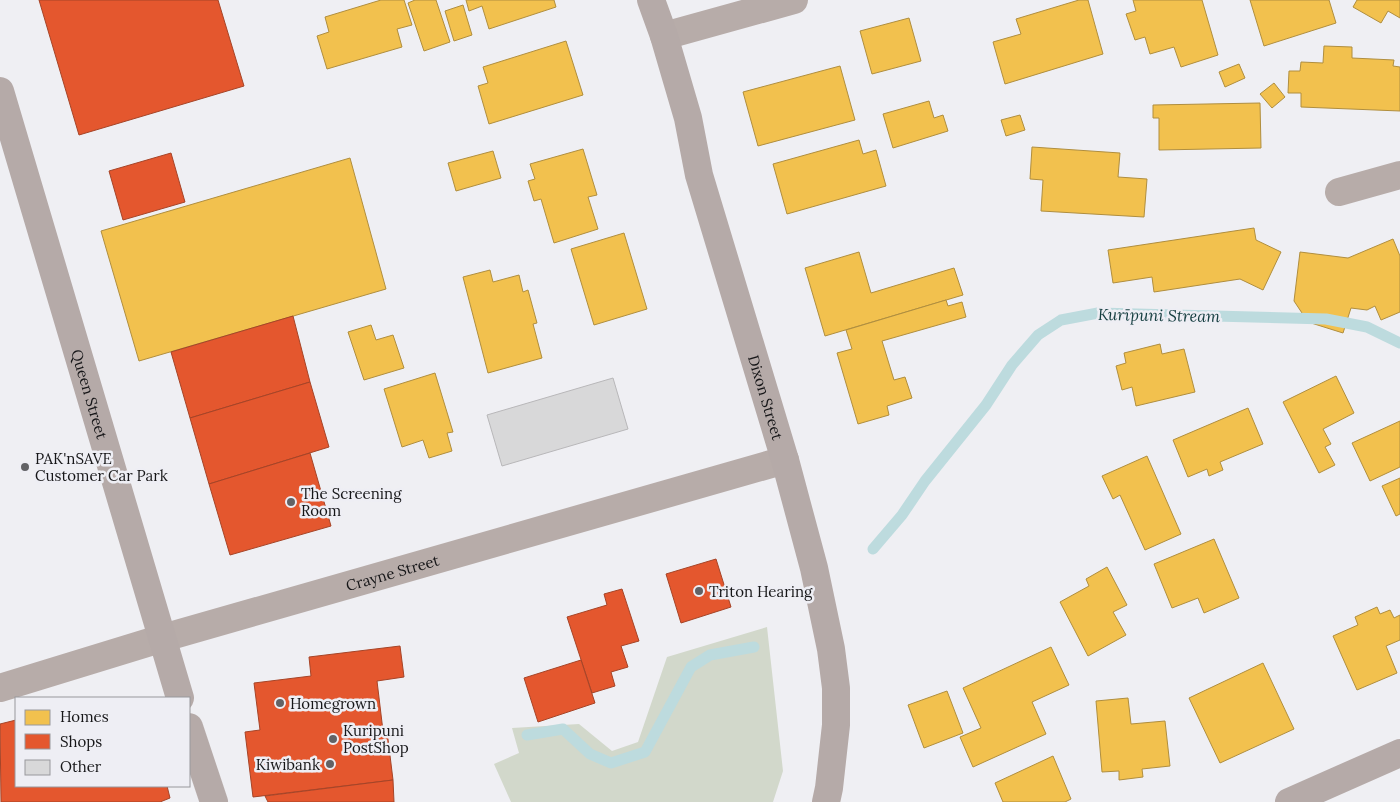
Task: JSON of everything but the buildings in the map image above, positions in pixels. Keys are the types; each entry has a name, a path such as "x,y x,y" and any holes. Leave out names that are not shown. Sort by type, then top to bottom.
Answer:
{"street":[{"name":"Dixon Street","path":"651,0 664,36 688,118 699,175 784,460 814,568 831,649 835,678 836,725 826,802"},
{"path":"664,36 794,0"},
{"name":"Queen Street","path":"0,91 180,697"},
{"path":"1339,192 1400,175"},
{"name":"Crayne Street","path":"0,688 163,638 784,460"},
{"path":"190,730 214,802"},
{"path":"1289,802 1400,753"}],"shaded area":[{"path":"767,627 783,771 773,802 511,802 494,764 519,753 512,728 579,724 612,751 638,742 667,657"}],"waterway":[{"name":"Kurīpuni Stream","path":"873,549 902,515 925,481 986,405 1012,365 1038,335 1061,320 1098,313 1326,319 1367,327 1400,343"},
{"name":"Kurīpuni Stream","path":"527,735 563,729 590,754 611,763 645,752 691,667 710,655 754,647"}],"place":[{"name":"PAK'nSAVE Customer Car Park","path":"25,467"},
{"name":"The Screening Room","path":"291,502"},
{"name":"Triton Hearing","path":"699,591"},
{"name":"Homegrown","path":"280,703"},
{"name":"Kuripuni PostShop","path":"333,739"},
{"name":"Kiwibank","path":"330,764"}]}
